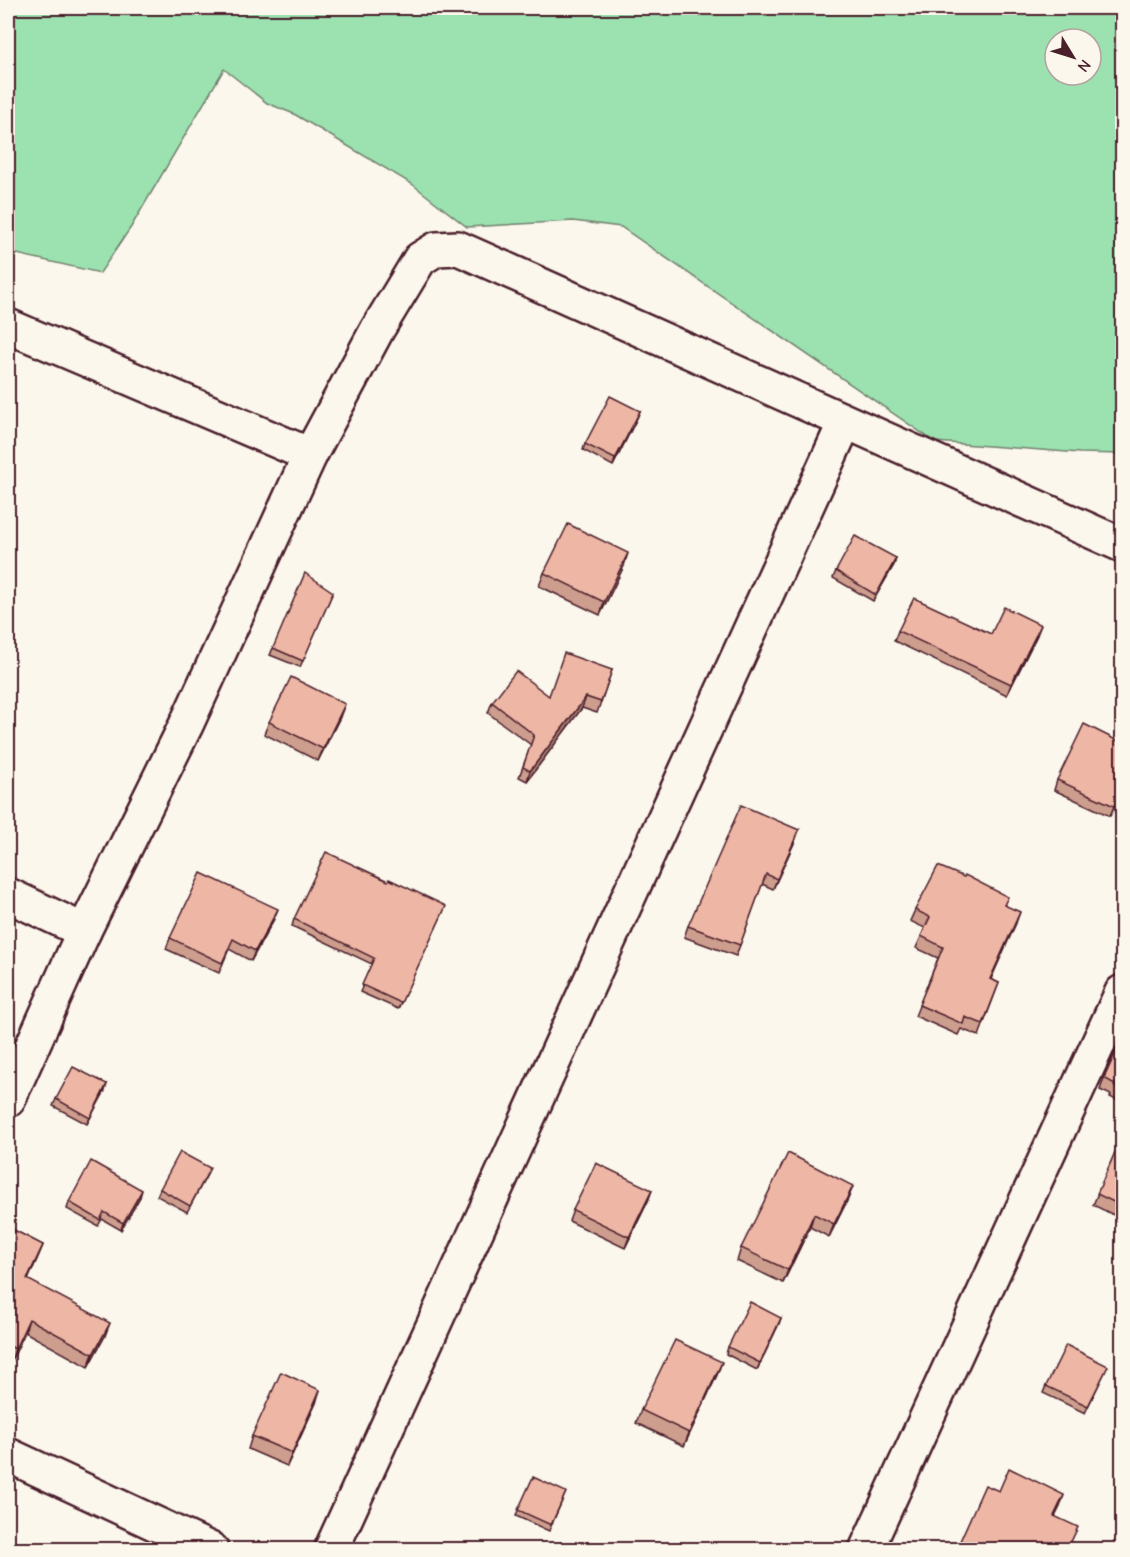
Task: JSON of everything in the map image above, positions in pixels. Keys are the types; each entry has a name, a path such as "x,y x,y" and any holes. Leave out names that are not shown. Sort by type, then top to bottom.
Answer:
{"street":[{"path":"8,1100 84,931 186,725 310,455 376,330 420,259 436,249 458,248 1122,545"},
{"path":"8,326 310,455"},
{"path":"331,1550 845,422"},
{"path":"8,895 84,931"},
{"path":"866,1550 1122,992"},
{"path":"8,1455 212,1550"}],"green space":[{"path":"8,8 1122,8 1122,454 935,442 621,227 573,221 467,227 412,184 294,114 267,103 224,69 131,227 100,273 8,252"}],"building":[{"path":"610,396 640,411 615,459 585,444"},
{"path":"568,524 628,553 604,602 544,573"},
{"path":"855,536 896,558 876,595 836,571"},
{"path":"305,573 333,592 303,661 273,648"},
{"path":"914,598 991,634 1004,607 1041,625 1011,684 898,631"},
{"path":"564,653 612,670 601,702 586,697 530,771 523,767 534,735 492,702 516,671 549,696"},
{"path":"291,677 345,704 323,749 269,722"},
{"path":"1084,724 1122,743 1122,789 1114,806 1057,780"},
{"path":"741,805 799,830 777,879 766,874 740,945 688,926"},
{"path":"326,852 446,906 401,1003 362,985 374,958 294,919"},
{"path":"938,866 964,877 965,875 1008,897 1004,905 1020,912 990,979 999,983 983,1024 965,1017 963,1024 919,1005 943,947 921,936 930,917 915,910"},
{"path":"201,873 278,909 255,951 233,939 222,963 170,938"},
{"path":"1122,1039 1122,1089 1104,1078"},
{"path":"73,1067 107,1084 90,1118 56,1099"},
{"path":"1122,1136 1122,1206 1097,1194"},
{"path":"180,1152 210,1168 190,1206 160,1189"},
{"path":"788,1153 853,1186 834,1224 814,1214 788,1270 741,1248"},
{"path":"91,1161 142,1190 123,1223 104,1212 100,1220 69,1202"},
{"path":"596,1163 652,1190 629,1237 573,1210"},
{"path":"8,1227 43,1245 27,1279 110,1323 93,1354 29,1319 15,1349 8,1345"},
{"path":"750,1302 781,1318 760,1363 728,1347"},
{"path":"675,1340 722,1362 689,1433 641,1410"},
{"path":"1066,1345 1108,1366 1088,1406 1046,1386"},
{"path":"281,1372 320,1390 292,1453 252,1436"},
{"path":"1009,1468 1064,1495 1054,1516 1078,1527 1067,1550 956,1550 985,1485 999,1491"},
{"path":"533,1477 566,1492 551,1525 518,1510"}]}
